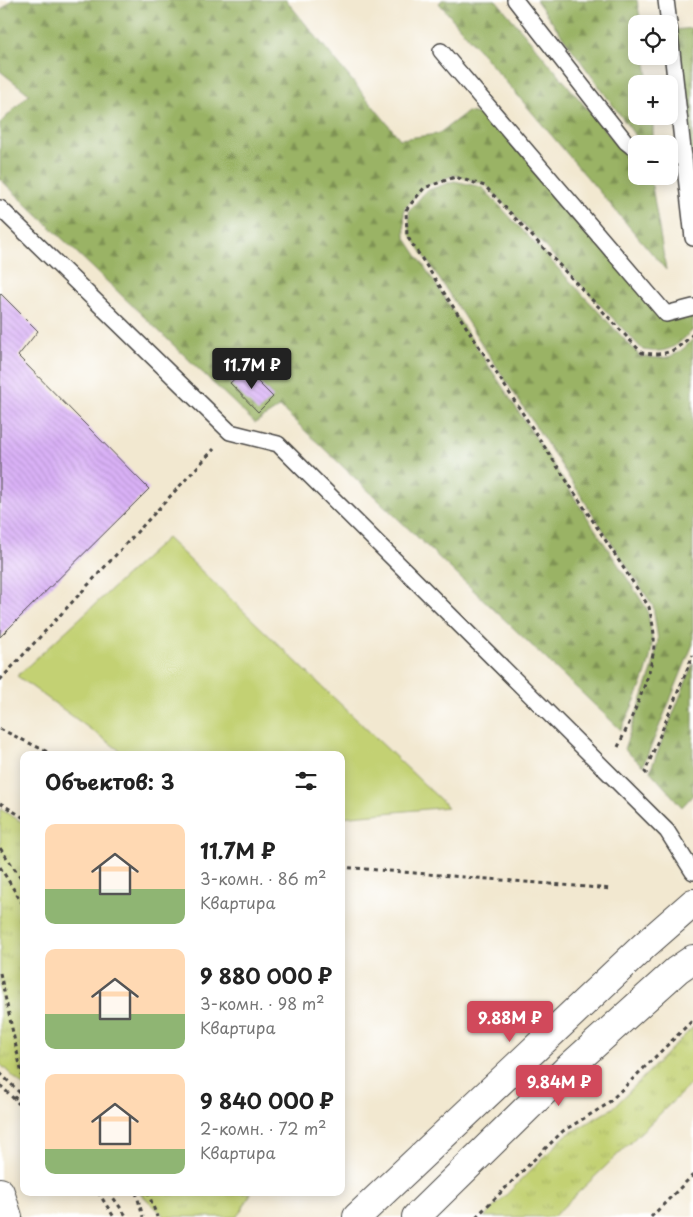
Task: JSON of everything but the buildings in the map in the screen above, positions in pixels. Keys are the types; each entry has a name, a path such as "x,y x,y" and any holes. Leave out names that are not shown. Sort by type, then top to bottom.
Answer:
{"main road":[{"path":"357,1217 637,952 693,903"},
{"path":"416,1217 565,1071 685,964"},
{"path":"0,1192 8,1217"}],"lane":[{"path":"515,0 628,144"},
{"path":"666,0 668,15"},
{"path":"440,51 666,314 693,308"},
{"path":"671,65 675,135"},
{"path":"678,167 693,238"},
{"path":"0,208 230,432 278,444 667,831 693,872"}],"path":[{"path":"616,750 637,706 649,669 655,640 649,607 407,236 406,210 424,188 455,177 485,186 642,353 661,355 678,349 693,334"},
{"path":"0,680 230,432"},
{"path":"651,779 645,772 693,654"},
{"path":"0,729 46,751"},
{"path":"0,803 20,816"},
{"path":"0,848 20,876"},
{"path":"0,867 20,900"},
{"path":"345,867 612,889"},
{"path":"0,973 20,1065"},
{"path":"476,1217 563,1131 606,1105 693,1020"},
{"path":"0,1073 20,1093 14,1099"},
{"path":"0,1085 20,1105"},
{"path":"651,1217 693,1174"},
{"path":"101,1196 114,1217"},
{"path":"112,1196 127,1217"},
{"path":"137,1196 143,1217"},
{"path":"150,1196 158,1217"}],"green space":[{"path":"12,0 286,0 400,139 438,134 467,112 491,116 666,318 693,311 693,330 676,345 666,350 643,350 485,184 454,175 423,187 404,209 405,237 647,609 652,639 649,662 646,674 621,730 280,407 255,423 0,179 0,123 29,94 0,71 0,11"},
{"path":"442,0 496,0 628,157 628,185 652,186 666,270 439,3"},
{"path":"536,0 637,0 640,15 628,15 628,65 646,65 648,75 628,75 628,125 653,125 653,135 634,134"},
{"path":"693,28 693,202 678,59 678,30"},
{"path":"454,181 482,187 640,356 663,358 681,351 693,339 693,644 643,766 624,749 652,670 658,640 653,606 410,234 409,211 426,191"},
{"path":"167,538 448,807 345,817 345,751 120,751 17,676"},
{"path":"693,664 693,795 682,807 650,771"},
{"path":"0,809 20,821 20,1083 0,1064"},
{"path":"693,1027 693,1082 553,1217 484,1217 565,1136 613,1108"},
{"path":"143,1196 249,1196 236,1217 165,1217"}]}
